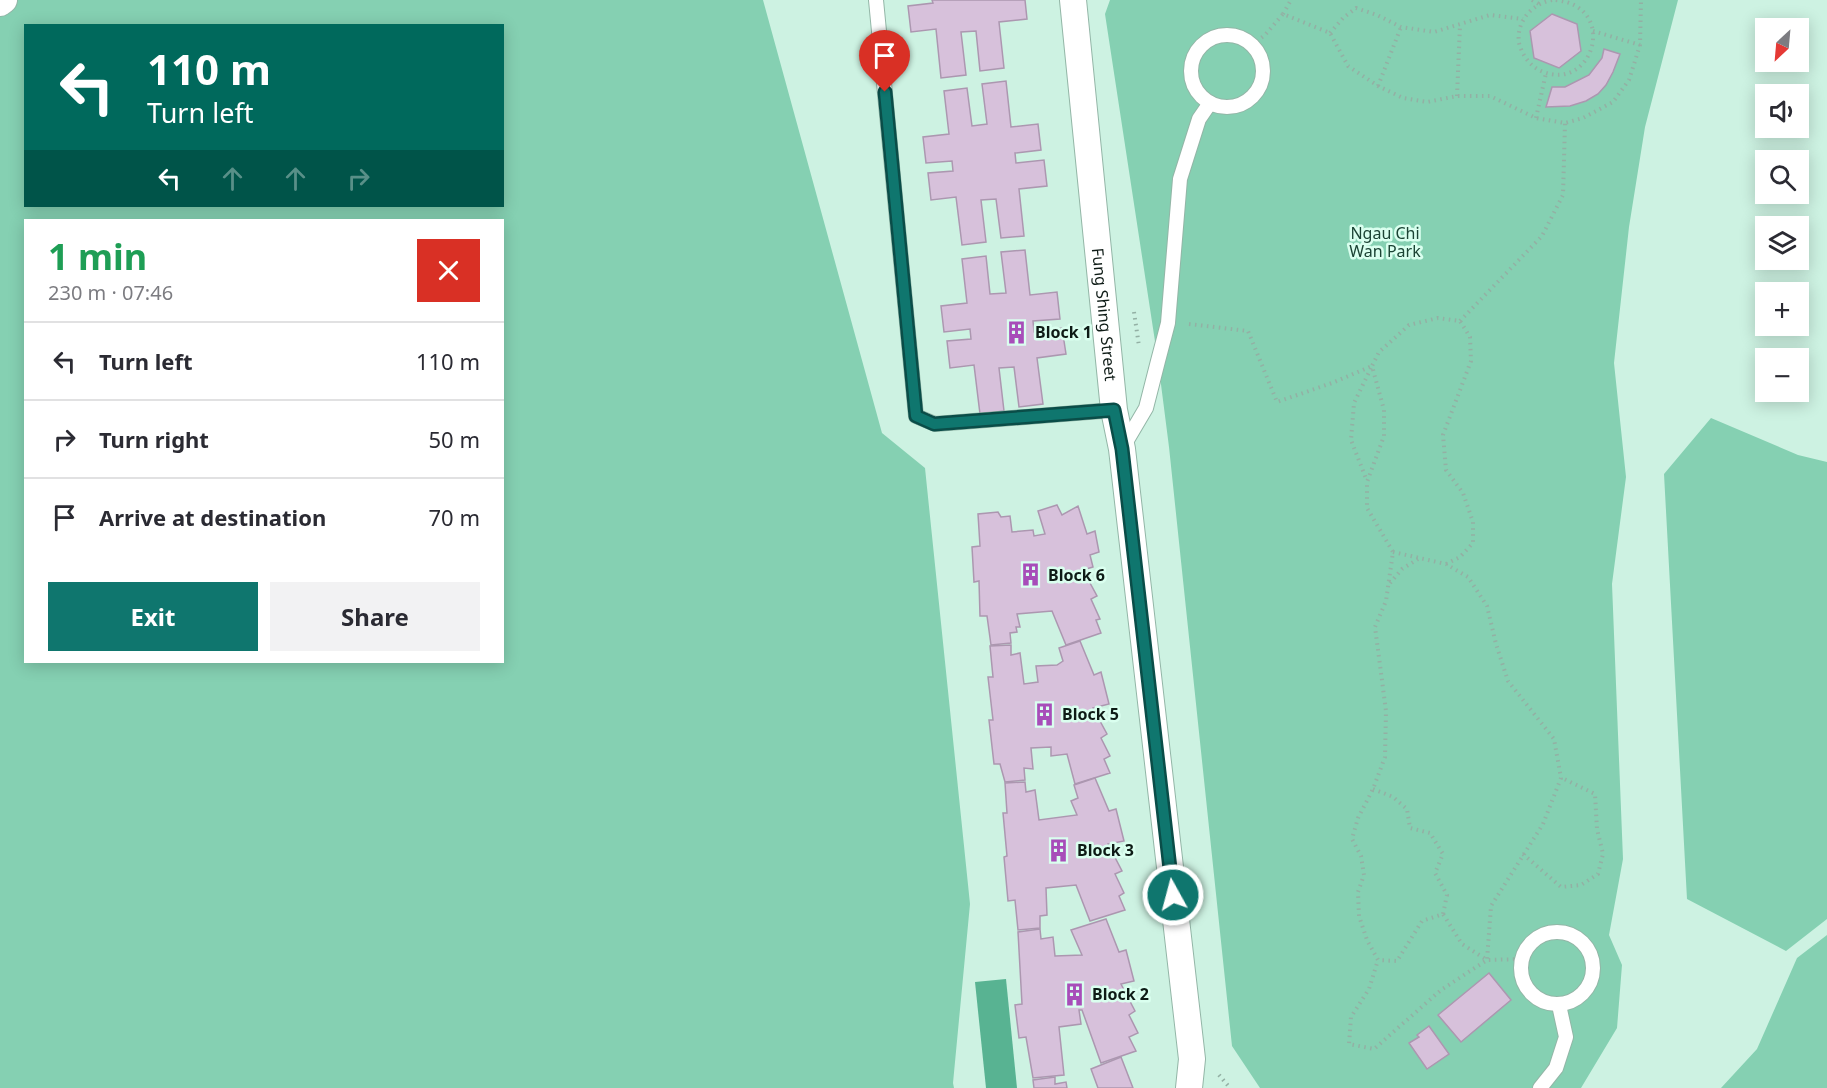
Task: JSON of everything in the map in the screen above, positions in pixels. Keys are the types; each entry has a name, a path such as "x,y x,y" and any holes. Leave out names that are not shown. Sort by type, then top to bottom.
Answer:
{"street":[{"path":"0,3 4,0"},
{"name":"Fung Shing Street","path":"1073,0 1114,410 1122,449 1192,1059 1189,1088"},
{"name":"Fung Shing Street","path":"1192,1059 1207,1088"}],"lane":[{"path":"876,0 916,416 934,424 1114,410"},
{"path":"1230,35 1242,38 1259,54 1263,76 1259,87 1252,97 1243,103 1232,106 1210,103 1200,95 1191,73 1192,61 1197,49 1217,36 1230,35"},
{"path":"1122,449 1146,408 1168,322 1180,179 1199,119 1210,103"},
{"path":"1559,932 1581,941 1589,951 1593,963 1593,975 1589,986 1581,996 1559,1005 1547,1003 1528,991 1523,981 1522,959 1527,948 1536,939 1547,933 1559,932"},
{"path":"1540,1088 1556,1068 1566,1037 1559,1005"}],"path":[{"path":"1252,45 1265,35 1283,14 1291,0"},
{"path":"1532,0 1539,4"},
{"path":"1553,0 1575,4 1590,20 1594,43 1590,55 1582,65 1571,72 1559,75 1536,69 1527,61 1522,52 1519,30 1523,19 1539,4 1553,0"},
{"path":"1283,14 1330,33 1348,66 1378,86 1403,98 1427,102 1457,96 1490,96 1536,118 1565,123 1583,118 1613,102 1629,80 1640,45 1641,0"},
{"path":"1330,33 1343,18 1356,8 1401,27 1434,32 1490,15 1523,19"},
{"path":"1457,96 1460,24"},
{"path":"1378,86 1401,27"},
{"path":"1593,31 1640,45"},
{"path":"1536,118 1546,73"},
{"path":"1460,321 1542,236 1563,195 1565,123"},
{"path":"1367,482 1351,440 1354,403 1379,352 1409,325 1438,318 1460,321"},
{"path":"1446,564 1460,557 1473,543 1473,522 1462,493 1446,470 1443,435 1471,361 1470,337 1460,321"},
{"path":"1187,323 1248,331 1276,402 1332,383 1372,366"},
{"path":"1372,366 1384,410 1384,436 1367,482 1367,508 1393,552 1386,601 1375,627 1386,711 1385,758 1358,818 1352,839 1361,856 1364,875 1358,892 1359,916 1367,940 1378,960 1369,988 1350,1017 1349,1044 1374,1049 1441,990 1487,960 1522,959"},
{"path":"1393,552 1446,564 1468,577 1487,606 1508,681 1554,739 1562,778 1543,824 1491,906 1487,960"},
{"path":"1389,584 1402,569 1419,559"},
{"path":"1522,854 1561,886 1581,885 1598,874 1603,854 1597,829 1595,794 1562,778"},
{"path":"1373,789 1393,796 1407,809 1410,828 1430,833 1443,854 1436,873 1447,895 1443,914 1462,944 1487,960"},
{"path":"1378,960 1397,961 1422,921 1443,914"}],"green space":[{"path":"0,0 763,0 882,433 925,468 970,904 954,1088 0,1088"},
{"name":"Ngau Chi Wan Park","path":"1110,0 1678,0 1645,127 1629,227 1614,363 1626,477 1612,584 1623,859 1609,935 1622,965 1617,1028 1581,1088 1260,1088 1232,1046 1169,447 1105,14"},
{"path":"1711,418 1798,455 1827,462 1827,919 1786,951 1687,899 1664,474"},
{"path":"1827,935 1827,1088 1721,1088 1757,1049 1797,958"}],"shaded area":[{"path":"1006,979 1017,1088 986,1088 975,982"}],"building":[{"path":"932,0 1025,0 1027,19 999,22 1004,68 980,71 976,31 961,32 966,75 941,78 936,29 911,32 908,6 933,3"},
{"path":"1552,14 1577,24 1581,51 1559,68 1534,58 1530,31"},
{"path":"1604,49 1620,54 1606,85 1598,94 1570,106 1546,107 1552,87 1565,87 1589,75 1602,58"},
{"path":"1006,81 1011,127 1038,124 1041,150 1015,153 1016,163 1044,160 1047,186 1019,189 1024,236 1001,238 996,199 981,200 986,242 962,245 956,197 931,200 928,173 953,171 952,161 926,163 923,137 949,134 944,91 967,88 972,126 987,124 982,84"},
{"name":"Block 1","path":"1025,250 1030,295 1057,292 1060,319 1033,321 1034,332 1062,328 1066,354 1037,358 1043,404 1019,407 1014,367 999,368 1004,411 980,414 974,365 950,368 947,341 971,339 970,329 944,332 941,306 967,303 962,259 986,256 990,294 1006,293 1001,252"},
{"name":"Block 6","path":"1057,505 1062,515 1078,506 1087,534 1095,531 1099,552 1090,555 1093,567 1083,570 1097,596 1091,599 1100,619 1096,620 1101,633 1066,645 1052,611 1017,614 1020,627 1016,627 1017,632 1010,633 1011,643 991,645 987,616 980,616 979,581 974,582 972,547 980,546 978,514 998,512 1001,517 1010,516 1012,532 1033,530 1034,536 1045,534 1038,511"},
{"name":"Block 5","path":"1080,641 1094,675 1101,672 1109,704 1093,708 1107,734 1101,738 1110,756 1104,759 1110,773 1075,784 1067,754 1051,756 1051,747 1031,748 1033,769 1024,768 1025,780 1005,782 1000,764 994,764 989,720 993,720 988,677 993,677 990,646 1011,645 1011,655 1020,653 1024,684 1038,682 1036,666 1057,665 1063,661 1059,648"},
{"name":"Block 3","path":"1095,778 1109,811 1116,809 1124,841 1108,844 1122,871 1115,874 1124,893 1119,896 1125,910 1090,921 1076,885 1046,888 1047,915 1040,916 1040,928 1018,930 1015,900 1008,901 1004,857 1007,856 1003,813 1007,813 1005,783 1025,782 1026,792 1035,790 1039,820 1077,815 1071,801 1078,798 1074,785"},
{"name":"Block 2","path":"1106,919 1119,952 1126,950 1134,981 1121,984 1135,1011 1129,1015 1138,1033 1129,1037 1136,1051 1101,1063 1082,1010 1079,1010 1081,1024 1059,1027 1064,1075 1033,1078 1026,1037 1019,1038 1015,1005 1022,1004 1018,932 1040,929 1041,939 1053,937 1055,956 1082,955 1071,930"},
{"path":"1489,973 1511,1000 1461,1042 1438,1015"},
{"path":"1429,1026 1449,1054 1427,1069 1409,1043 1419,1037 1417,1035"},
{"path":"1121,1057 1133,1088 1098,1088 1091,1069"},
{"path":"1055,1077 1055,1084 1066,1082 1067,1088 1034,1088 1033,1080"}],"place":[{"name":"Block 1","path":"1017,332"},
{"name":"Block 6","path":"1030,575"},
{"name":"Block 5","path":"1044,714"},
{"name":"Block 3","path":"1059,850"},
{"name":"Block 2","path":"1074,994"}],"route":[{"path":"885,92 916,416 934,424 1114,410 1122,449 1173,895"}]}
